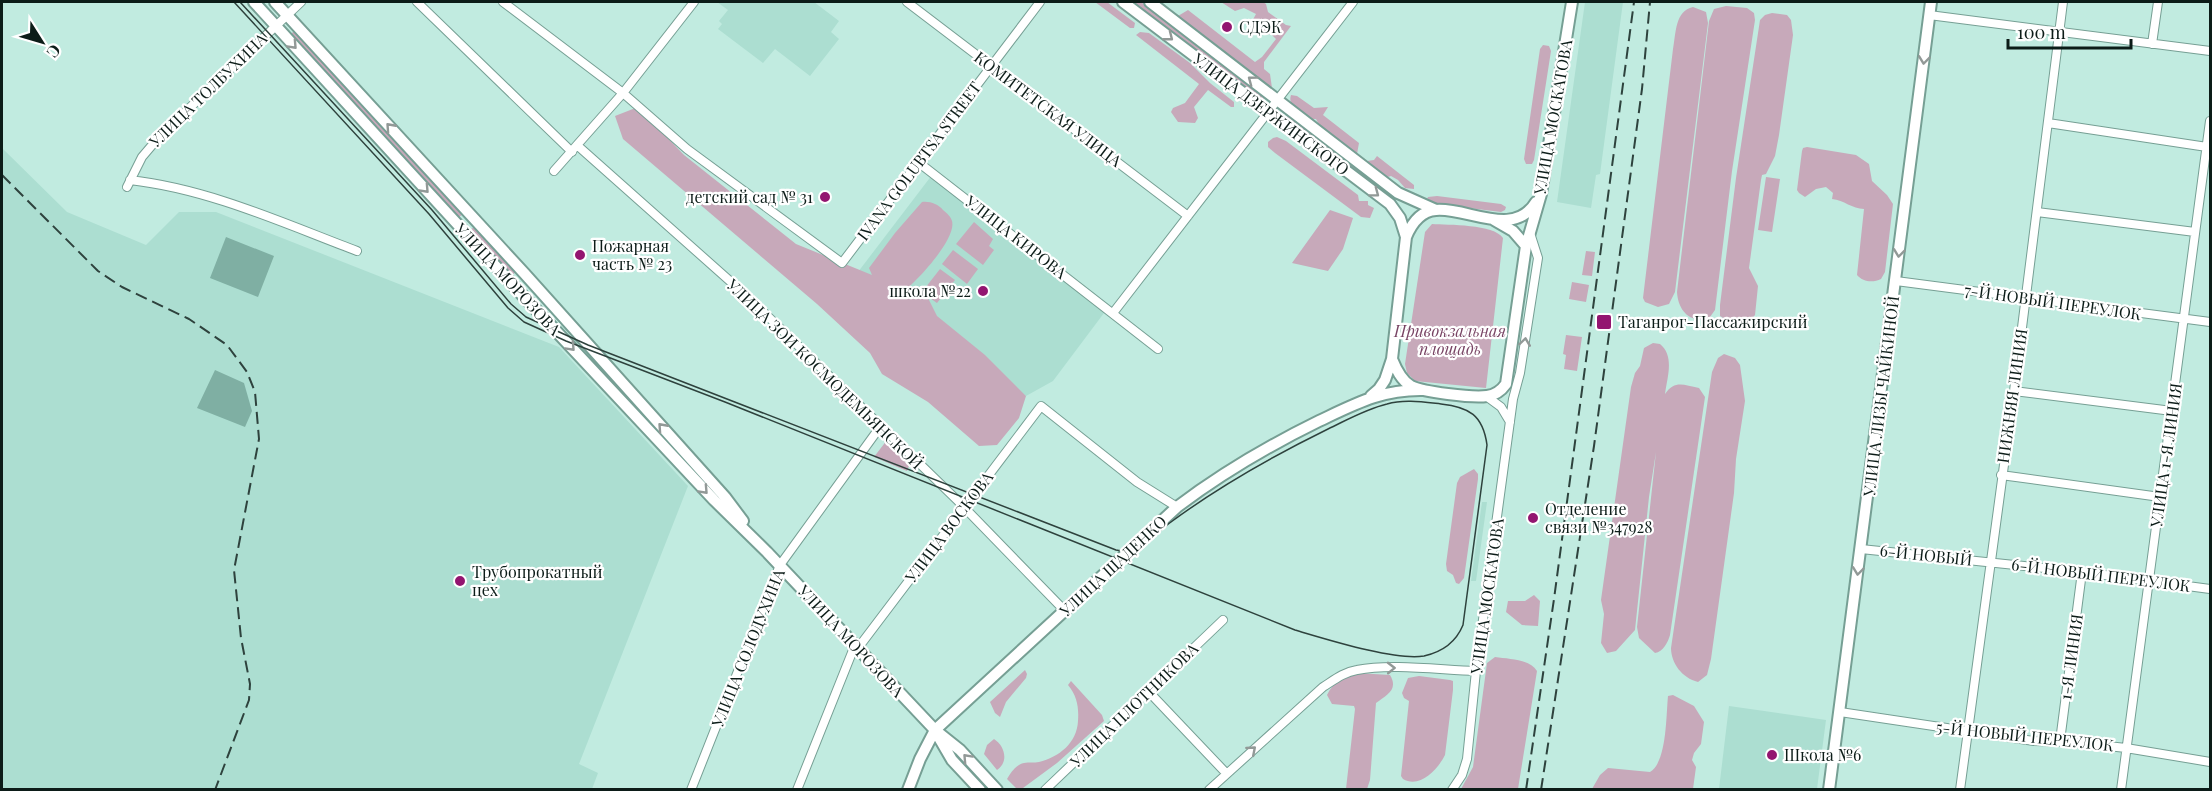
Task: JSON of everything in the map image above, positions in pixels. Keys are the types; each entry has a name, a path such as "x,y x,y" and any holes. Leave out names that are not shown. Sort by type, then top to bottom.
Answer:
{"main road":[{"name":"УЛИЦА МОРОЗОВА","path":"254,2 714,500 780,565 935,730 960,750 997,789"},
{"name":"УЛИЦА МОРОЗОВА","path":"275,2 524,273 725,498 767,552"},
{"name":"УЛИЦА ДЗЕРЖИНСКОГО","path":"1123,2 1390,204 1400,218 1406,237"},
{"name":"УЛИЦА ДЗЕРЖИНСКОГО","path":"1150,2 1398,193 1436,210"},
{"name":"УЛИЦА МОСКАТОВА","path":"1506,384 1526,246 1541,194 1572,2"},
{"name":"УЛИЦА ЛИЗЫ ЧАЙКИНОЙ","path":"1829,789 1931,2"},
{"path":"1506,384 1502,391 1486,396 1424,390 1406,381 1400,375 1392,359 1406,237 1415,221 1436,210 1494,220 1523,216 1532,209 1541,194"},
{"path":"460,227 471,216"},
{"path":"1494,220 1513,231 1526,246"},
{"path":"513,285 524,273"},
{"name":"УЛИЦА ЩАДЕНКО","path":"1368,398 1379,389 1385,380 1392,359"},
{"name":"УЛИЦА ЩАДЕНКО","path":"908,789 935,730 1177,507 1252,455 1368,398 1397,390 1424,390"},
{"name":"УЛИЦА МОРОЗОВА","path":"935,730 952,760 980,789"}],"street":[{"name":"УЛИЦА ТОЛБУХИНА","path":"301,2 159,137 142,157 129,183 157,183 226,201 357,251"},
{"path":"417,2 572,152"},
{"path":"503,2 623,93"},
{"path":"554,171 623,93 694,2"},
{"name":"КОМИТЕТСКАЯ УЛИЦА","path":"907,2 1188,216"},
{"name":"IVANA GOLUBTSA STREET","path":"623,93 687,149 842,263 1040,2"},
{"path":"1113,313 1353,2"},
{"name":"НИЖНЯЯ ЛИНИЯ","path":"1959,789 2014,391 2063,2"},
{"path":"2152,44 2158,2"},
{"path":"1929,15 2211,51"},
{"name":"УЛИЦА 1-Я ЛИНИЯ","path":"2121,789 2211,122"},
{"path":"2048,123 2207,147"},
{"name":"УЛИЦА ЗОИ КОСМОДЕМЬЯНСКОЙ","path":"578,146 749,298 964,507 1064,610"},
{"name":"УЛИЦА КИРОВА","path":"918,162 1158,349"},
{"path":"2037,212 2195,232"},
{"name":"УЛИЦА МОСКАТОВА","path":"1452,789 1462,775 1467,759 1476,671 1513,399 1520,373 1538,258 1530,233"},
{"path":"1526,246 1538,258"},
{"name":"7-Й НОВЫЙ ПЕРЕУЛОК","path":"1896,281 2211,322"},
{"path":"1506,384 1513,399"},
{"path":"2014,391 2172,411"},
{"path":"1486,396 1501,407 1510,424"},
{"name":"УЛИЦА ВОСКОВА","path":"797,789 857,646 1041,406 1137,482 1177,507"},
{"name":"УЛИЦА СОЛОДУХИНА","path":"692,789 780,565 880,427"},
{"path":"2001,475 2160,497"},
{"name":"6-Й НОВЫЙ","path":"1861,549 1991,562"},
{"name":"6-Й НОВЫЙ ПЕРЕУЛОК","path":"1991,562 2211,589"},
{"name":"1-Я ЛИНИЯ","path":"2060,741 2082,572"},
{"name":"УЛИЦА ПЛОТНИКОВА","path":"1045,789 1223,620"},
{"path":"1209,789 1323,687 1345,674 1357,669 1395,668 1476,671"},
{"path":"1149,692 1226,772"},
{"name":"5-Й НОВЫЙ ПЕРЕУЛОК","path":"1840,712 2034,741 2060,741 2126,748 2211,762"}],"shaded area":[{"path":"717,2 814,2 839,21 831,32 839,39 810,76 775,49 763,63 718,29 722,24 719,21 728,10"},
{"path":"1585,2 1623,2 1600,174 1596,175 1591,208 1557,202"},
{"path":"2,148 67,212 146,245 179,212 216,212 559,347 688,486 579,764 598,773 592,789 2,789"},
{"name":"школа №22","path":"932,175 1107,309 1053,381 1026,396 858,272"},
{"path":"226,237 274,256 258,297 210,278"},
{"path":"215,370 244,383 252,411 245,427 197,408"},
{"path":"1482,502 1487,502 1476,581 1471,581"},
{"name":"Школа №6","path":"1729,706 1826,720 1817,789 1719,789"}],"green space":[{"path":"1095,2 1107,2 1135,23 1134,28 1130,28"},
{"path":"1132,2 1141,2 1265,95 1264,99 1261,101"},
{"path":"1221,2 1263,2 1268,12 1291,26 1264,62 1264,69 1270,74 1272,88 1178,16 1188,10 1255,62 1276,39 1271,34 1263,35 1250,25 1256,14 1244,8 1235,11"},
{"path":"1726,6 1747,8 1754,13 1755,20 1732,171 1715,310 1710,317 1697,319 1691,318 1683,310 1677,292 1709,21 1714,9"},
{"path":"1693,7 1706,12 1708,23 1675,292 1669,304 1658,307 1645,302 1643,298 1676,30 1683,13"},
{"path":"1772,13 1787,15 1791,20 1793,35 1779,135 1775,156 1766,174 1762,175 1749,268 1758,286 1755,315 1748,321 1738,322 1720,316 1720,305 1736,178 1760,20"},
{"path":"294,31 464,213 458,218 289,36"},
{"path":"1140,32 1149,33 1190,63 1234,102 1234,107 1208,90 1194,107 1198,118 1195,123 1178,122 1171,112 1173,108 1185,103 1199,84 1136,35"},
{"path":"1543,45 1549,46 1551,51 1534,160 1532,164 1526,164 1524,159 1540,49"},
{"path":"1291,95 1297,96 1314,108 1328,107 1323,115 1359,143 1357,154 1333,140 1316,119 1310,119 1296,109 1291,103"},
{"path":"638,107 684,155 796,244 872,275 869,268 922,202 934,203 946,212 952,221 952,229 948,238 934,260 902,293 924,294 922,292 940,269 955,280 937,303 927,296 937,316 985,355 1026,396 1019,418 997,445 979,446 928,402 882,374 870,353 817,304 623,139 615,116"},
{"path":"1290,115 1379,183 1376,187 1287,120 1287,116"},
{"path":"1277,137 1286,141 1358,195 1359,201 1368,201 1368,205 1374,208 1370,218 1361,217 1268,147 1268,142"},
{"path":"1807,147 1856,155 1869,164 1872,181 1893,204 1885,272 1881,279 1868,281 1857,275 1864,209 1832,199 1833,193 1826,187 1816,189 1805,197 1797,190 1802,151"},
{"path":"1377,156 1414,185 1414,189 1405,188 1391,176 1384,178 1367,165 1367,161 1374,160"},
{"path":"1766,177 1780,179 1772,232 1758,230"},
{"path":"1437,196 1501,204 1506,207 1501,212 1437,204 1427,199"},
{"path":"1330,210 1353,218 1343,249 1328,271 1292,263"},
{"path":"974,222 993,239 989,246 994,250 983,265 956,244"},
{"name":"Привокзальная площадь","path":"1432,224 1481,228 1498,233 1503,238 1486,388 1415,381 1407,373 1405,364 1425,232"},
{"path":"475,226 517,271 511,276 469,231"},
{"path":"953,250 978,269 967,284 942,264"},
{"path":"1586,251 1595,252 1592,276 1582,275"},
{"path":"1572,282 1589,285 1586,302 1569,299"},
{"path":"1566,335 1582,337 1577,371 1564,369 1566,355 1563,354"},
{"path":"1653,343 1660,344 1665,349 1669,361 1665,394 1676,385 1684,385 1699,388 1705,397 1670,635 1663,649 1655,653 1639,638 1637,627 1656,452 1635,630 1616,651 1607,653 1601,643 1604,614 1601,600 1631,387 1635,373 1640,366 1644,348"},
{"path":"1724,354 1735,358 1740,365 1745,401 1711,659 1707,675 1698,682 1687,677 1678,669 1671,648 1712,372 1718,358"},
{"path":"887,440 909,466 907,471 874,457"},
{"path":"1474,469 1478,474 1478,479 1464,578 1459,584 1447,571 1446,564 1457,483 1460,477"},
{"path":"1534,595 1540,601 1538,626 1522,625 1506,612 1508,601 1525,601"},
{"path":"1495,657 1524,662 1537,671 1518,789 1461,789 1473,767 1487,663"},
{"path":"1025,670 1026,678 1006,702 1000,717 995,713 990,702"},
{"path":"1357,673 1390,675 1393,685 1390,692 1376,703 1370,780 1367,789 1346,789 1355,709 1354,706 1332,704 1327,695 1339,681"},
{"path":"1419,676 1453,681 1453,690 1445,755 1428,776 1409,781 1401,776 1409,701 1402,693 1408,678"},
{"path":"1071,681 1102,715 1104,721 1057,763 1023,788 1017,789 1007,779 1012,771 1021,764 1039,762 1053,757 1066,748 1074,736 1077,729 1078,711 1077,702 1068,685"},
{"path":"1673,695 1694,706 1704,722 1701,744 1692,760 1696,767 1693,789 1592,789 1600,775 1608,768 1650,772 1656,767 1665,738 1668,696"},
{"path":"994,739 1001,746 1004,754 1003,763 997,770 984,754 987,745"}],"tram line":[{"path":"234,2 429,214 508,308 524,322 566,341 725,402 1295,630 1360,648 1411,657 1437,652 1452,641 1460,631 1463,625 1487,445 1482,426 1467,410 1451,405 1414,401 1393,402 1349,418 1248,472 1190,508 1138,546 1123,551 1116,550 588,345 526,317 511,304 432,210 240,2"}],"railway":[{"path":"1526,790 1554,599 1634,2"},
{"path":"1541,790 1594,446 1642,89 1650,2"},
{"path":"2,175 98,271 122,287 189,319 227,345 247,372 255,392 259,439 234,570 241,638 250,684 249,700 215,790"}],"place":[{"name":"СДЭК","path":"1227,27"},
{"name":"детский сад № 31","path":"825,197"},
{"name":"Пожарная часть № 23","path":"580,255"},
{"name":"школа №22","path":"983,291"},
{"name":"Таганрог-Пассажирский","path":"1604,322"},
{"name":"Отделение связи №347928","path":"1533,518"},
{"name":"Трубопрокатный цех","path":"460,581"},
{"name":"Школа №6","path":"1772,755"}]}
